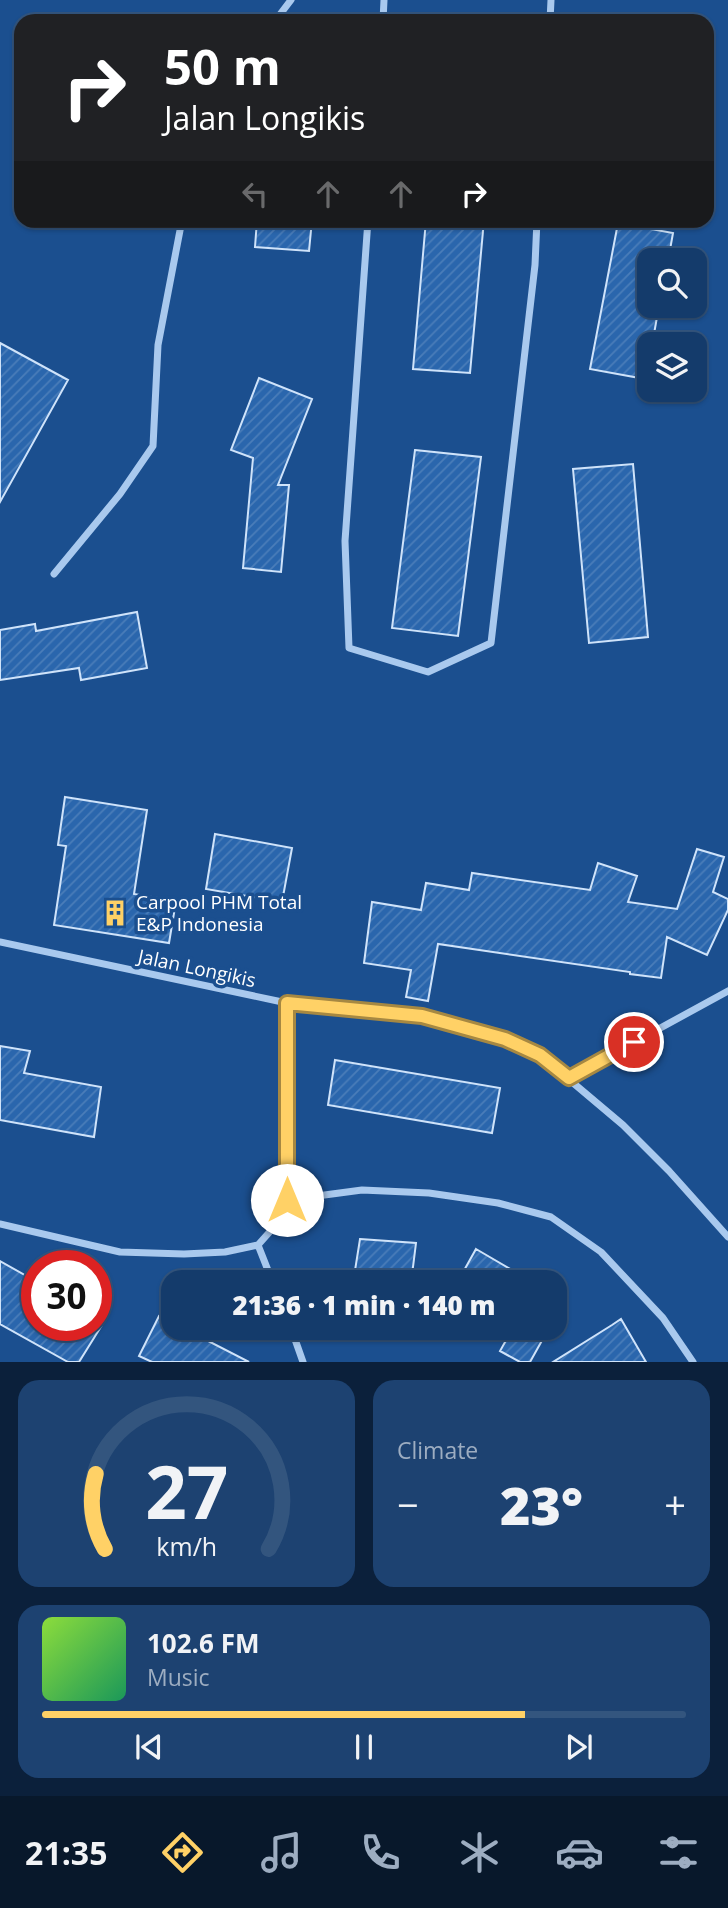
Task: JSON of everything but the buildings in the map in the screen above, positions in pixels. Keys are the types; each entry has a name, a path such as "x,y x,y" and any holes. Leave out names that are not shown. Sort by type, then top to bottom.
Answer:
{"street":[{"path":"280,14 291,0"},
{"path":"54,574 120,494 153,446 158,345 180,228"},
{"path":"367,228 345,541 349,648 428,672 491,643 535,265 537,228"},
{"name":"Jalan Longikis","path":"0,942 287,1003 422,1016 505,1039 540,1055 623,1125 660,1161 728,1237"},
{"path":"569,1078 728,991"},
{"path":"0,1224 120,1252 211,1252 258,1245 274,1227 287,1200 287,1003"},
{"path":"287,1200 362,1190 429,1193 498,1203 551,1217 601,1252 663,1318 693,1362"},
{"path":"258,1245 268,1270"},
{"path":"295,1340 303,1362"}],"place":[{"name":"Carpool PHM Total E&P Indonesia","path":"115,913"}],"route":[{"path":"287,1200 287,1003 422,1016 505,1039 540,1055 569,1078 634,1042"}]}
